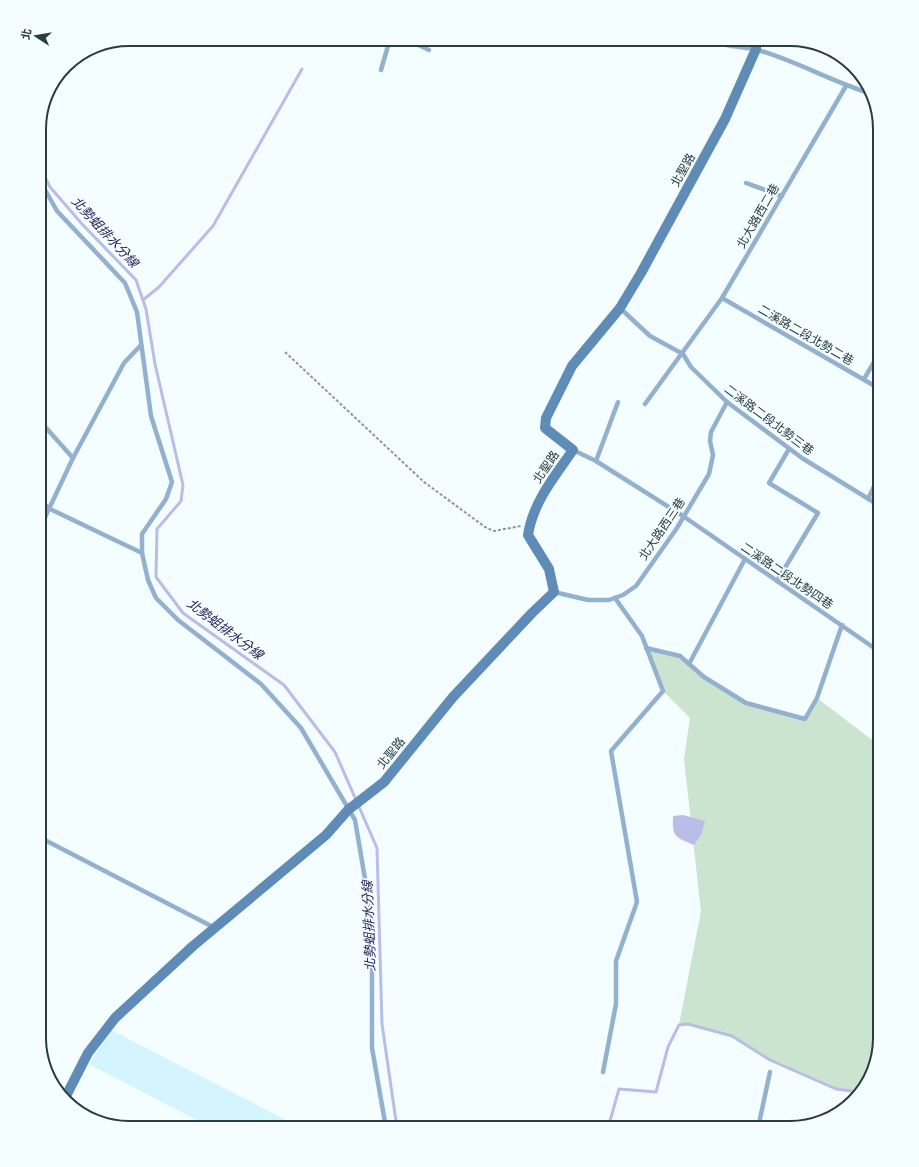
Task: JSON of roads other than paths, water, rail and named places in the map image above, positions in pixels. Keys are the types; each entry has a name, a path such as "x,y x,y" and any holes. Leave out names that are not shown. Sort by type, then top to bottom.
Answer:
{"street":[{"name":"北聖路","path":"67,1093 88,1053 115,1018 215,928 326,836 354,805 384,782 453,697 532,613 554,592 549,569 528,535 530,523 546,487 573,450 545,428 546,418 572,366 620,308 641,272 725,119 755,46"}],"lane":[{"path":"381,70 388,46"},
{"path":"421,46 429,50"},
{"path":"760,46 846,86 864,91"},
{"name":"北大路西二巷","path":"645,404 683,354 722,298 846,86"},
{"path":"746,183 782,196"},
{"path":"46,191 57,211 125,283 137,312 152,416 172,482 166,499 142,534 142,553 148,580 156,598 178,620 261,684 301,728 354,805 354,820 372,920 372,1048 385,1121"},
{"name":"二溪路二段北勢二巷","path":"722,298 873,385"},
{"name":"二溪路二段北勢三巷","path":"620,308 650,336 683,354 691,367 727,402 789,449 873,502"},
{"path":"46,517 73,458 124,363 141,345"},
{"path":"864,379 873,364"},
{"path":"596,461 618,402"},
{"name":"北大路西三巷","path":"554,592 588,600 608,600 623,595 636,586 677,528 709,474 712,455 710,441 711,432 727,402"},
{"path":"46,428 73,458"},
{"path":"777,581 818,512 769,483 789,449"},
{"name":"二溪路二段北勢四巷","path":"573,450 596,461 683,516 873,647"},
{"path":"868,499 873,489"},
{"path":"46,506 142,553"},
{"path":"689,664 745,559"},
{"path":"603,1072 616,1004 616,962 637,902 611,751 663,690 642,636 615,598"},
{"path":"646,648 680,656 704,677 746,702 805,719 817,698 842,625"},
{"path":"46,841 215,928"},
{"path":"760,1121 770,1072"}],"water":[{"path":"683,815 705,821 701,835 694,845 679,838 674,832 673,816"}],"waterway":[{"path":"143,300 159,287 213,226 302,69"},
{"name":"北勢蛆排水分線","path":"46,179 50,187 82,224 136,280 146,309 155,364 183,485 181,501 157,529 156,577 183,613 284,685 335,752 377,848 382,1024 396,1121"},
{"path":"610,1121 619,1089 656,1092 668,1047 679,1025 688,1024 732,1036 770,1060 836,1089 853,1091"}]}
